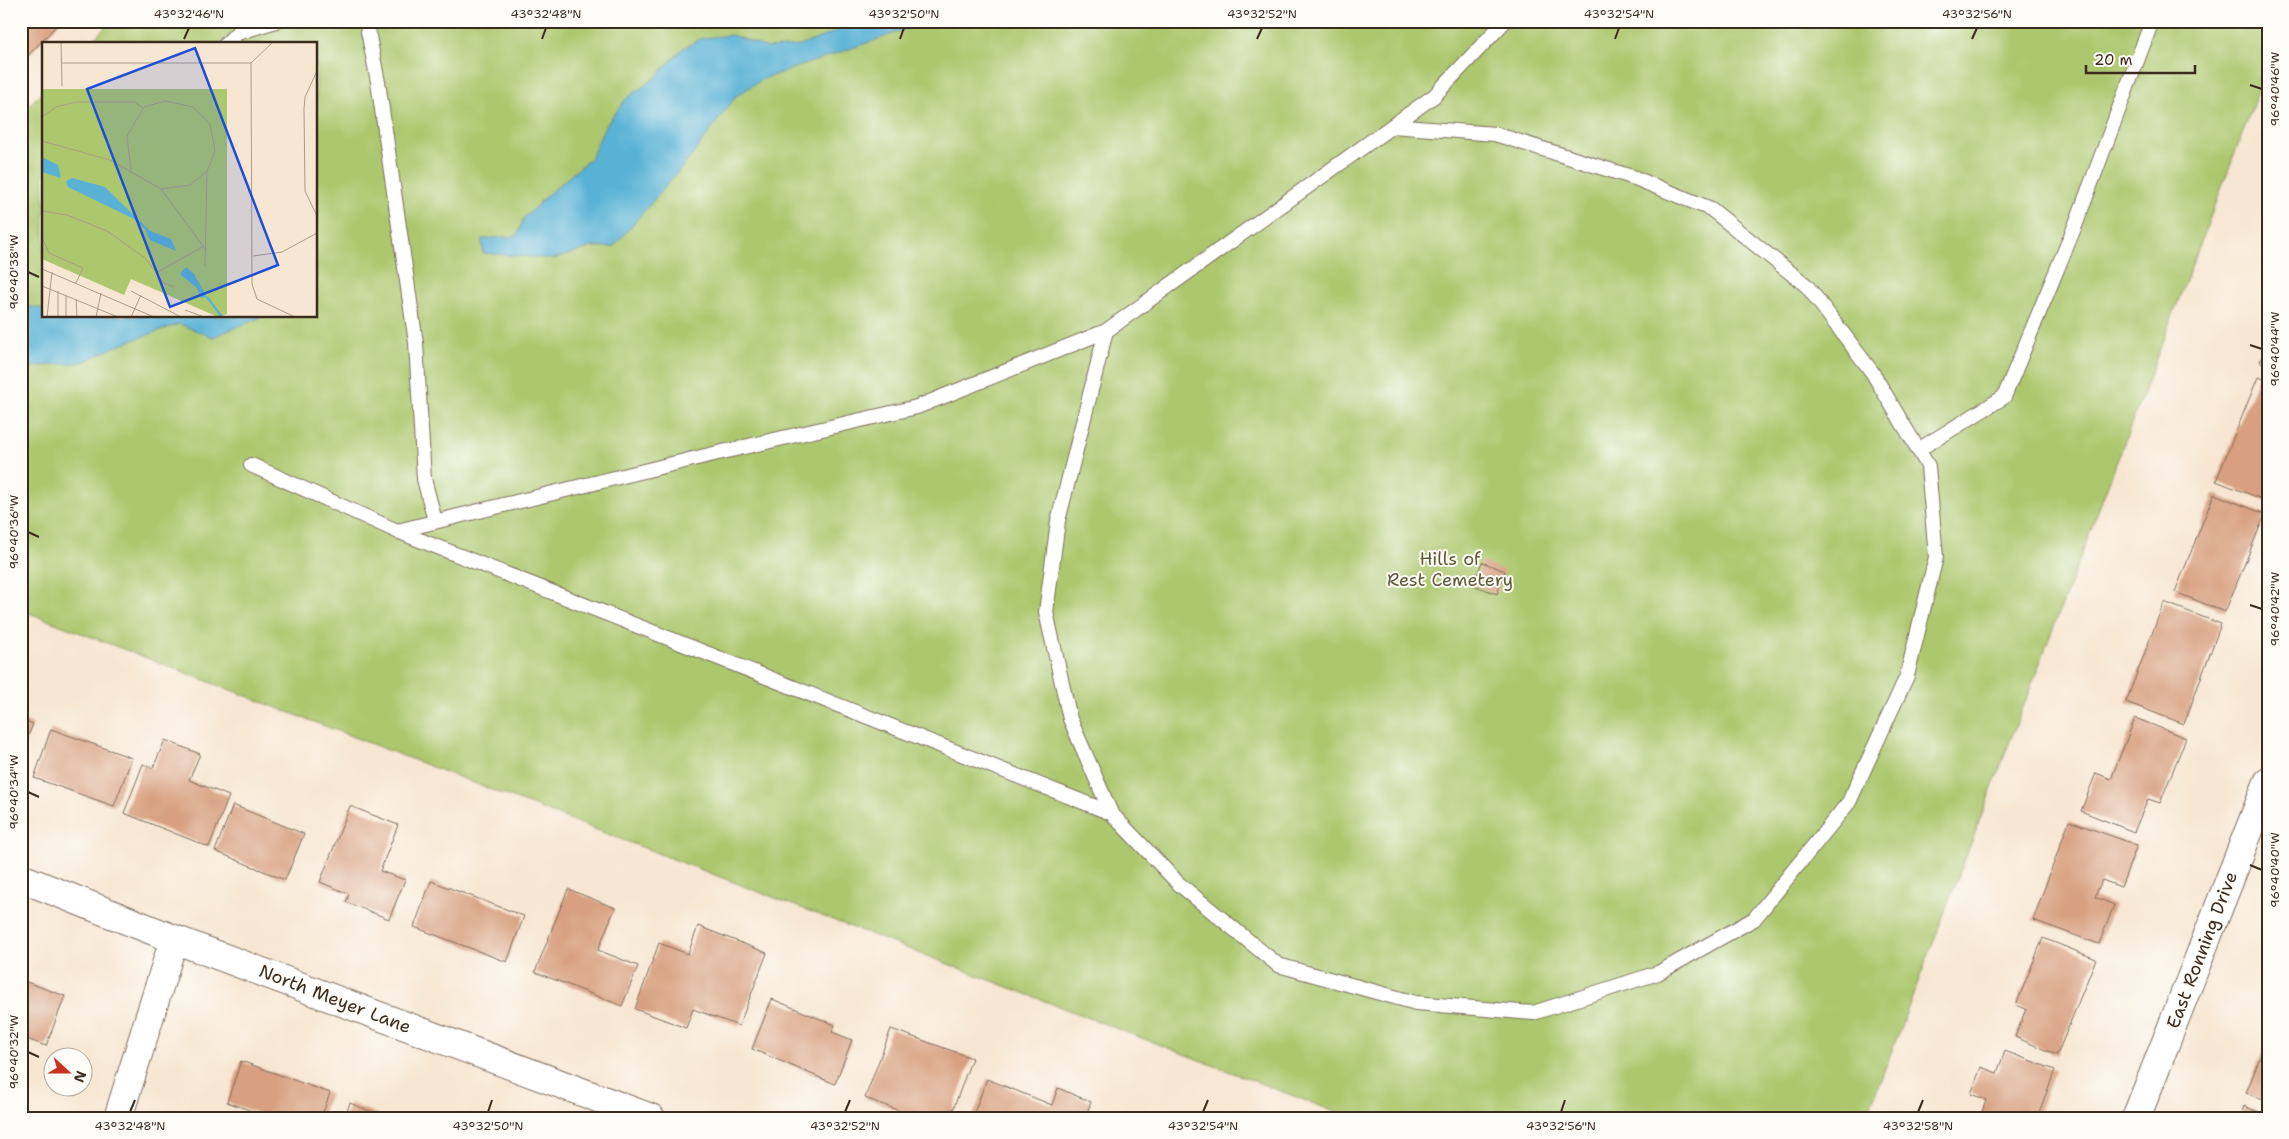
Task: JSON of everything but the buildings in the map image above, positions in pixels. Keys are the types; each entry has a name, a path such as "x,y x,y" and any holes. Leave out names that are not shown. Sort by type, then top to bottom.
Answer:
{"street":[{"name":"East Ronning Drive","path":"2136,1118 2268,782"},
{"name":"North Meyer Lane","path":"21,878 174,939 651,1118"},
{"path":"118,1118 174,939"}],"lane":[{"path":"228,42 238,33 276,21"},
{"path":"366,21 378,82 416,343 424,479 435,521"},
{"path":"396,531 917,407 1106,332 1434,96 1505,21"},
{"path":"1918,450 2004,397 2075,226 2152,21"},
{"path":"1106,332 1058,521 1046,612 1070,719 1112,813 1179,884 1278,965 1416,1003 1533,1012 1658,973 1754,919 1849,802 1907,676 1936,557 1928,466 1872,372 1807,286 1711,209 1635,178 1495,134 1392,126"},
{"path":"251,465 396,531 1112,813"}],"green space":[{"name":"Hills of Rest Cemetery","path":"111,21 2268,21 2268,66 1866,1118 1351,1118 21,610 21,113 42,92 42,318 318,318 318,42 91,42"}],"water":[{"path":"854,21 930,21 763,79 736,96 691,157 613,247 592,247 554,259 483,253 482,239 517,236 524,218 546,196 591,158 604,128 626,99 656,77 682,49 702,38 732,35 768,48 799,46 830,34"},
{"path":"27,306 42,309 42,318 259,318 213,337 179,324 119,345 83,362 21,368 21,308"}]}
